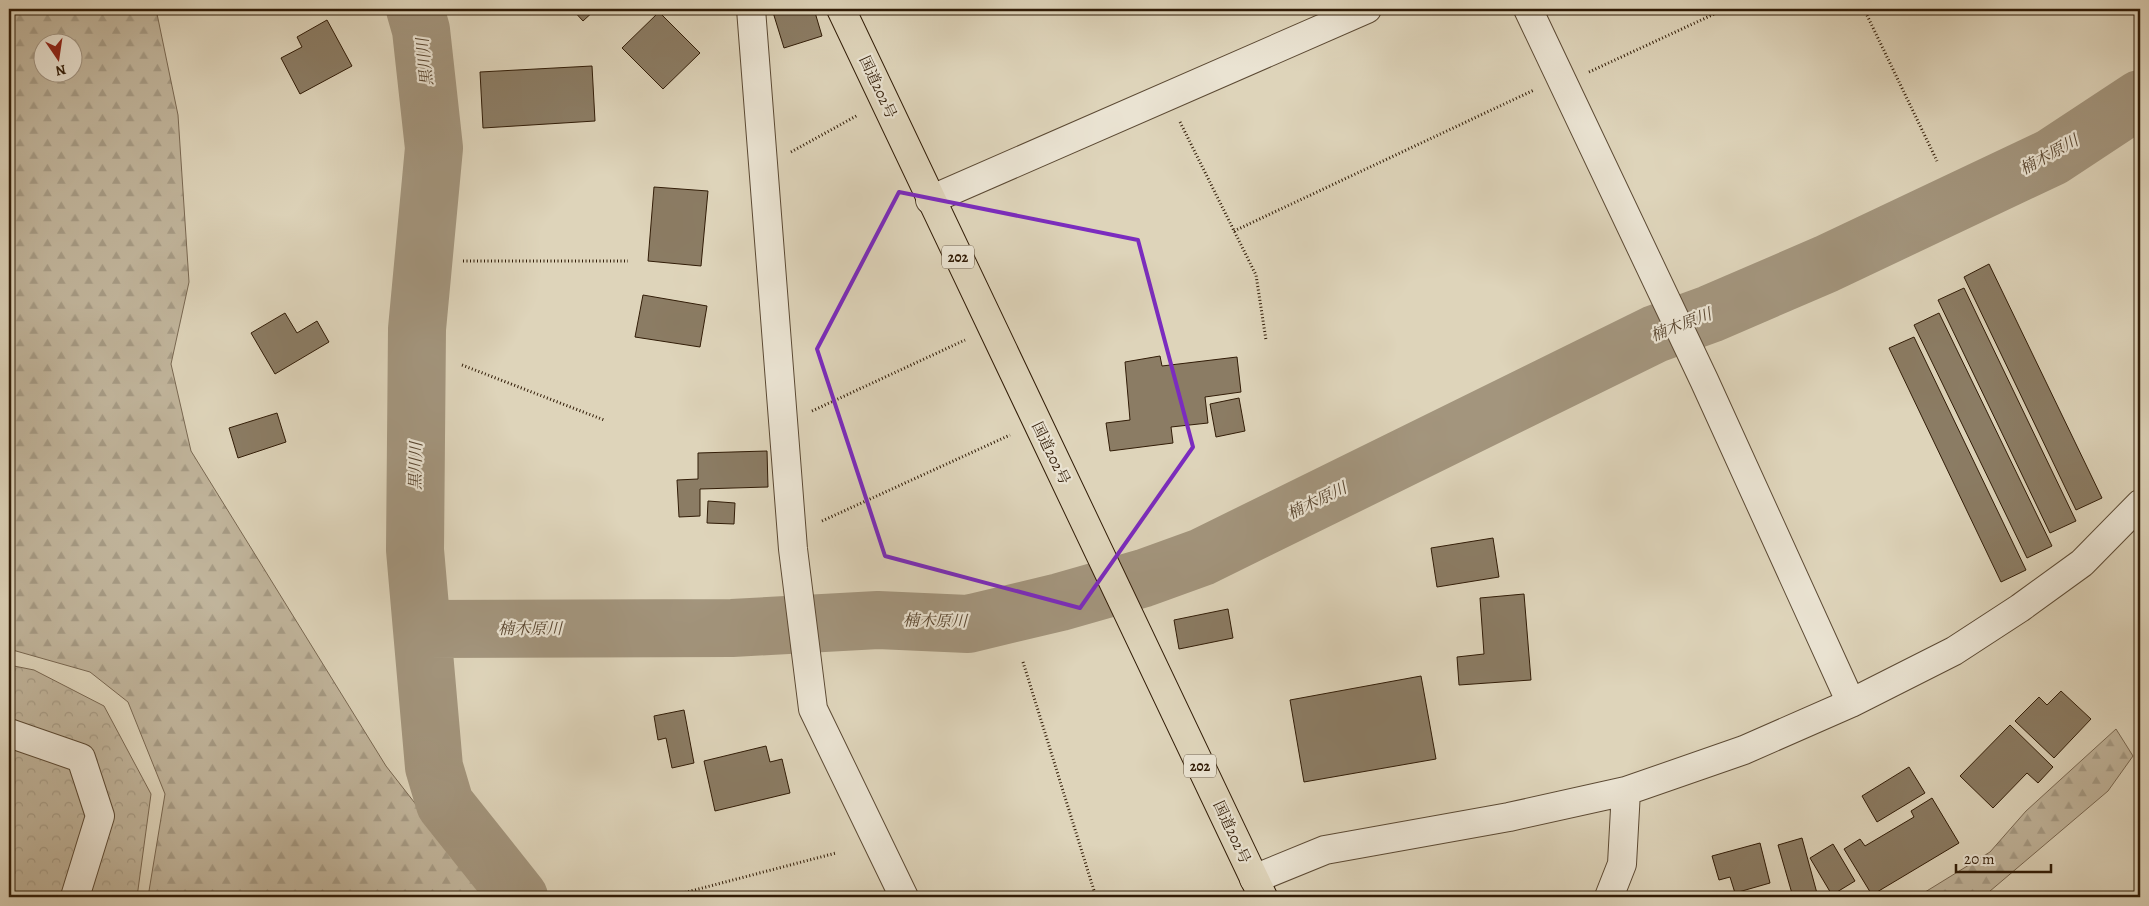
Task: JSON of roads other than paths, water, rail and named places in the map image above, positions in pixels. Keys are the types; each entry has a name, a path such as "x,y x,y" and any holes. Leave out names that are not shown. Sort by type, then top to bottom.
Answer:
{"highway":[{"name":"国道202号","path":"841,9 1258,888"}],"street":[{"path":"751,9 793,549 813,709 904,897"},
{"path":"930,200 1366,9"},
{"path":"1528,9 1704,380 1851,703"},
{"path":"1258,888 1325,850 1509,817 1626,791 1744,750 1851,703 1954,651 2020,608 2082,563 2140,504"},
{"path":"9,733 81,758 100,816 76,897"},
{"path":"1609,897 1622,864 1626,791"}],"waterway":[{"name":"黒川川","path":"415,9 421,30 434,148 417,329 415,550 434,767 445,804 519,897"},
{"name":"楠木原川","path":"422,629 732,628 878,620 968,624 1060,602 1144,578 1202,557 1655,334 1710,314 1826,264 2052,157 2140,99"}]}
